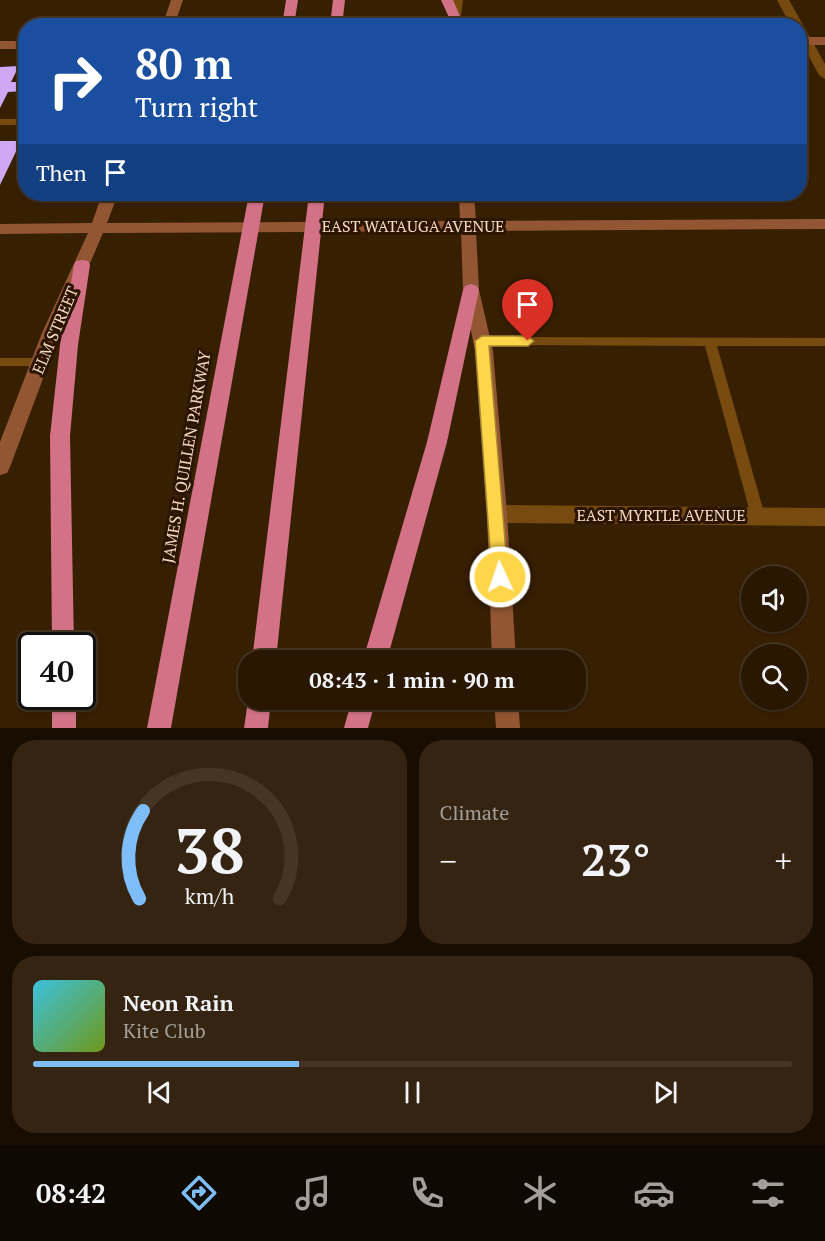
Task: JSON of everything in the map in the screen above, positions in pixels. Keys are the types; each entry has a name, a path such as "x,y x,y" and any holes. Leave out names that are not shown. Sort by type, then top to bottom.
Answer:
{"highway":[{"path":"289,18 292,0"},
{"path":"337,18 339,0"},
{"path":"447,0 454,18"},
{"name":"JAMES H. QUILLEN PARKWAY","path":"159,728 257,201"},
{"path":"265,650 316,201"},
{"path":"63,632 60,436 69,345 82,265"},
{"path":"378,650 436,442 471,290"},
{"path":"64,710 64,728"},
{"path":"256,728 258,710"},
{"path":"356,728 361,710"}],"main road":[{"path":"171,18 177,0"},
{"path":"807,38 825,41"},
{"path":"0,45 18,45"},
{"name":"ELM STREET","path":"0,467 40,362 108,201"},
{"path":"467,201 471,290 482,341 497,514 504,650"},
{"name":"EAST WATAUGA AVENUE","path":"0,230 825,224"},
{"path":"507,710 508,728"}],"street":[{"path":"456,18 457,0"},
{"path":"783,0 793,18"},
{"path":"807,45 825,75"},
{"name":"EAST MYRTLE AVENUE","path":"497,514 825,516"}],"lane":[{"path":"0,122 18,121"},
{"path":"482,341 825,342"},
{"path":"710,342 759,516"},
{"path":"0,362 40,362"}],"building":[{"path":"18,66 11,82 18,82 18,91 8,92 0,108 0,67"},
{"path":"0,141 18,141 18,147 0,185"}],"route":[{"path":"500,577 482,341 528,341"}]}
